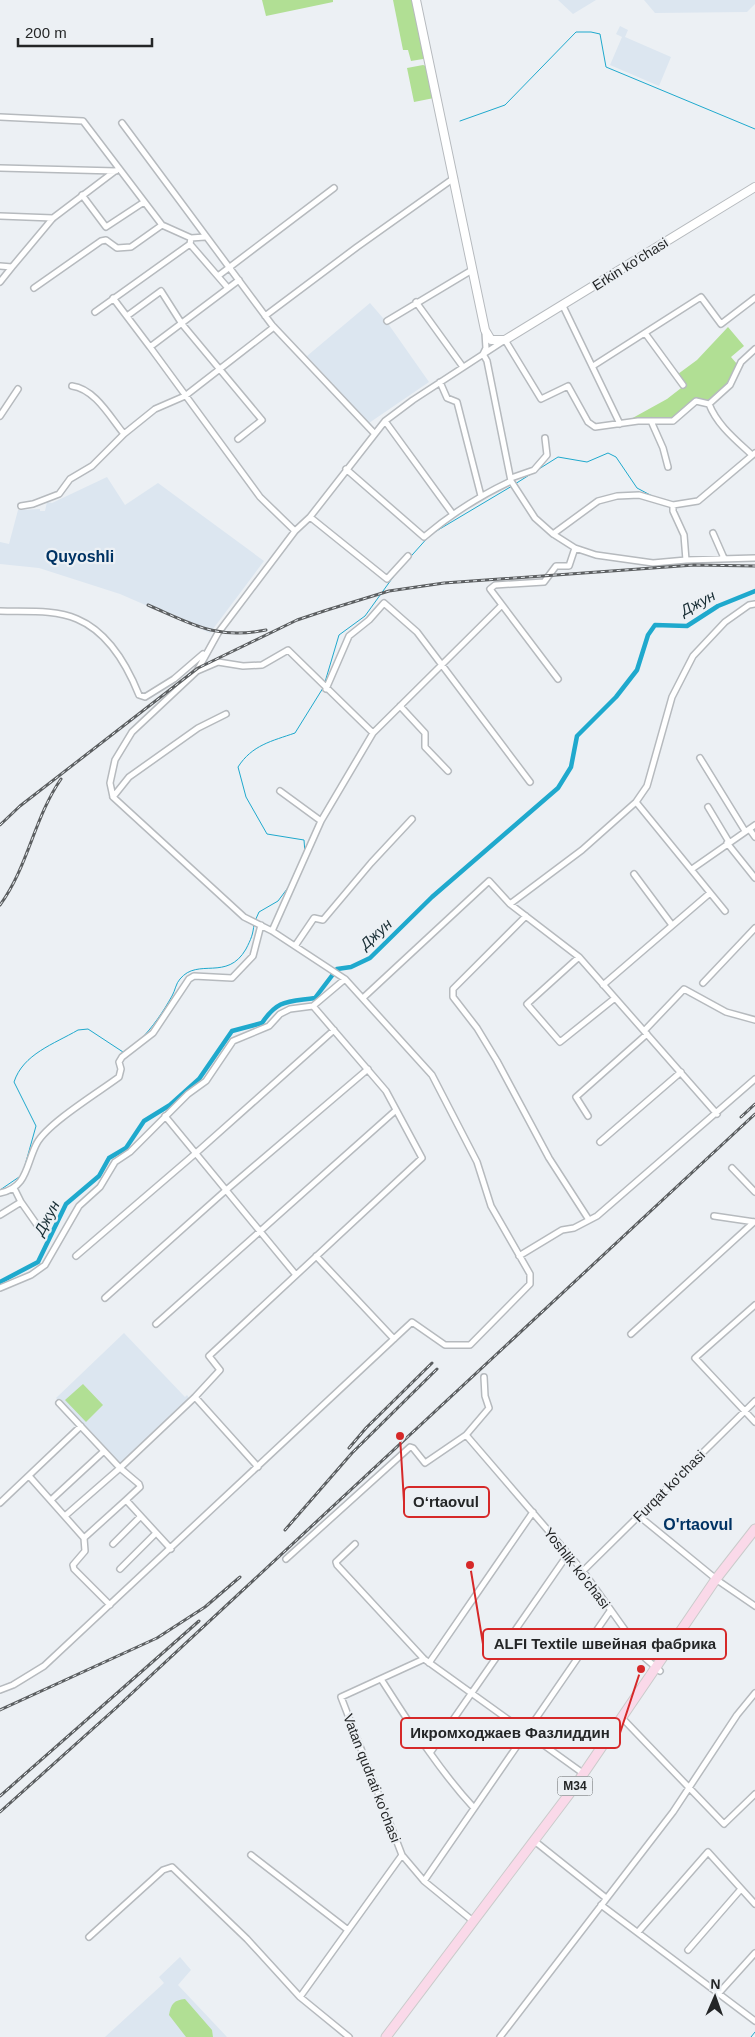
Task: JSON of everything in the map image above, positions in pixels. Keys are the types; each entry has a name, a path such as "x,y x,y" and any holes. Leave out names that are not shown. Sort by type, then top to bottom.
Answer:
{"main road":[{"path":"416,0 485,330 491,340 506,340"},
{"name":"Erkin ko'chasi","path":"506,340 755,188"},
{"name":"M34","path":"391,2037 582,1784 755,1529"},
{"name":"M34","path":"718,1581 755,1536"},
{"name":"M34","path":"386,2037 584,1774 658,1670"}],"street":[{"path":"0,117 83,121 162,225 191,241 228,288"},
{"path":"122,123 228,268 274,327 374,433"},
{"path":"0,168 115,172"},
{"path":"0,282 54,218 120,168"},
{"path":"266,316 357,247 454,178"},
{"path":"218,276 334,188"},
{"path":"82,195 106,227 144,202"},
{"path":"0,216 54,218"},
{"path":"34,288 101,241 106,240 117,248 131,247 162,225"},
{"path":"95,312 191,241 205,237"},
{"path":"0,266 12,267"},
{"path":"387,322 416,302 472,270"},
{"path":"150,347 239,280"},
{"path":"127,316 161,291 182,324 262,420 238,439"},
{"path":"593,366 701,297 722,324 755,298"},
{"path":"113,298 260,496 295,531"},
{"path":"416,302 463,367"},
{"path":"563,306 620,424"},
{"path":"20,506 33,504 59,494 70,479 92,466 124,434 162,404 185,396 274,327"},
{"path":"483,354 486,348 485,330"},
{"path":"645,333 683,385"},
{"path":"197,671 206,653 295,531 310,517 385,421 440,382 506,340 541,399 568,386 588,422 595,427 651,421 673,421 696,401 709,404"},
{"path":"709,404 730,385 741,362 755,349"},
{"path":"483,354 487,361 511,479 535,518 552,534 575,548 596,556 654,563 724,558 755,558"},
{"path":"440,382 448,398 457,402 480,496"},
{"path":"72,386 82,387 92,395 124,434"},
{"path":"0,416 18,389"},
{"path":"552,534 598,501 608,498 639,494 673,505 698,501 753,454 724,427 713,414 709,404"},
{"path":"385,421 452,513"},
{"path":"651,421 663,448 668,467"},
{"path":"346,469 424,537 452,513 467,507 480,496 511,479 534,470 547,455 546,438"},
{"path":"673,505 672,510 684,535 686,560"},
{"path":"310,517 387,578 408,556"},
{"path":"713,533 724,558"},
{"path":"558,679 490,589 495,585 544,582 556,566 569,566 575,548"},
{"path":"326,689 349,636 369,620 384,603 416,632 530,782"},
{"path":"510,904 582,850 636,802 647,786 672,697 693,656 725,622 749,605 755,604"},
{"path":"272,930 321,821 373,733 501,606"},
{"path":"0,611 58,614 76,618 96,629 116,652 132,678 139,695 145,697 174,679 206,653"},
{"path":"0,1690 13,1685 44,1666 412,1322 445,1345 470,1345 530,1284 530,1274 491,1206 478,1162 432,1076 364,997 345,979 272,930 244,917 113,797 110,783 115,760 132,732 197,671 218,662 243,666 262,665 288,650 373,733"},
{"path":"400,706 425,733 425,747 448,771"},
{"path":"113,797 129,777 190,733 226,714"},
{"path":"700,758 747,831 755,837"},
{"path":"280,791 321,821"},
{"path":"636,802 726,911"},
{"path":"708,807 728,842 755,878"},
{"path":"295,946 314,918 323,920 331,913 371,863 412,819"},
{"path":"692,869 728,842 755,825"},
{"path":"634,874 672,925"},
{"path":"364,997 489,881 510,904 579,957 717,1114"},
{"path":"603,985 710,893"},
{"path":"526,916 453,989 453,998 477,1028 549,1158 589,1220"},
{"path":"0,1193 14,1188 23,1180 37,1143 47,1131 119,1077 121,1069 119,1062 122,1057 153,1033 183,985 194,976 232,978 253,956 261,925"},
{"path":"703,983 755,928"},
{"path":"579,957 527,1004 560,1042 615,998"},
{"path":"0,1288 31,1275 44,1265 79,1206 100,1187 116,1162 130,1152 165,1116 206,1081 233,1041 269,1026 280,1014 290,1009 313,1006 345,979"},
{"path":"588,1116 576,1097 646,1033 684,989 726,1012 755,1020"},
{"path":"65,1516 120,1468 195,1397 220,1370 209,1356 422,1158 395,1111 386,1091 313,1006"},
{"path":"76,1256 196,1153 334,1030"},
{"path":"105,1298 225,1191 368,1069"},
{"path":"600,1142 681,1072"},
{"path":"519,1256 562,1230 574,1228 589,1220 717,1114 755,1079"},
{"path":"156,1324 262,1232 395,1111"},
{"path":"165,1116 296,1275"},
{"path":"732,1168 755,1192"},
{"path":"14,1188 21,1202 42,1232"},
{"path":"0,1215 21,1202"},
{"path":"714,1216 754,1222"},
{"path":"631,1334 754,1222"},
{"path":"316,1256 394,1339"},
{"path":"755,1306 695,1358 755,1422"},
{"path":"286,1559 410,1447 413,1448 425,1463 466,1435 489,1408 485,1396 484,1377"},
{"path":"195,1397 258,1467"},
{"name":"Furqat ko'chasi","path":"583,1571 755,1401"},
{"path":"59,1403 120,1468 140,1485 84,1538"},
{"path":"0,1503 81,1426"},
{"name":"Yoshlik ko'chasi","path":"466,1435 583,1571 645,1658 658,1670"},
{"path":"51,1500 104,1451"},
{"path":"29,1476 84,1538 85,1550 73,1565 74,1569 110,1605"},
{"path":"126,1500 171,1549"},
{"name":"Yoshlik ko'chasi","path":"429,1663 533,1512"},
{"path":"638,1516 718,1581 755,1606"},
{"path":"113,1544 140,1517"},
{"path":"120,1569 156,1534"},
{"path":"355,1544 336,1562 337,1565 424,1659 584,1774"},
{"path":"430,1754 568,1554"},
{"path":"424,1881 610,1611"},
{"name":"Vatan qudrati ko'chasi","path":"424,1659 418,1664 340,1697 402,1855 424,1881 473,1921"},
{"path":"381,1679 430,1754 453,1785 474,1808"},
{"path":"500,2037 691,1787 737,1715 755,1693"},
{"path":"625,1721 691,1787 724,1824 755,1794"},
{"path":"537,1843 606,1898"},
{"path":"638,1932 708,1852 755,1904"},
{"path":"300,1997 402,1855"},
{"path":"251,1856 348,1930"},
{"path":"89,1937 163,1870 172,1868 178,1870 247,1939 300,1997 349,2037"},
{"path":"688,1950 741,1889"},
{"path":"601,1904 754,2021"},
{"path":"718,1994 755,1953"}],"shaded area":[{"path":"558,0 596,0 573,14"},
{"path":"644,0 755,0 755,4 747,12 655,13"},
{"path":"620,26 628,30 625,37 671,57 659,86 610,65 622,37 616,34"},
{"path":"370,303 389,325 429,382 369,423 307,356"},
{"path":"107,477 125,505 158,483 264,561 210,633 120,594 39,568 0,564 0,542 9,544 18,510 40,509 40,511 45,511 47,502 52,503"},
{"path":"124,1333 185,1397 187,1395 189,1398 120,1464 56,1398"},
{"path":"180,1957 191,1970 178,1985 227,2037 105,2037 164,1983 159,1977"}],"green space":[{"path":"262,0 333,0 333,2 266,16"},
{"path":"393,0 413,0 425,57 423,59 411,61 408,50 403,50"},
{"path":"426,66 434,98 414,102 407,68"},
{"path":"728,327 744,346 731,357 737,364 727,385 709,400 694,399 673,419 629,420 667,399 685,385 678,374 697,360"},
{"path":"83,1384 103,1405 86,1422 65,1400"},
{"path":"185,1999 212,2030 213,2037 186,2037 169,2015 174,2003"}],"waterway":[{"path":"460,121 505,105 576,32 591,32 600,34 606,67 755,129"},
{"path":"515,484 558,457 587,462 608,453 616,457 637,488 654,497"},
{"path":"433,533 512,486"},
{"path":"325,682 339,635 365,616 396,573 430,535"},
{"name":"Джун","path":"0,1282 38,1262 66,1204 99,1176 109,1158 126,1148 144,1121 170,1105 199,1079 232,1031 262,1023 273,1010 284,1003 315,998 337,969 351,967 370,958 432,897 558,788 571,767 577,736 616,697 637,670 648,635 655,625 687,626 718,606 755,591"},
{"path":"305,853 304,840 267,834 246,797 238,767 256,749 271,741 295,733 323,688"},
{"path":"255,921 259,912 278,901 290,885"},
{"path":"140,1040 161,1014 180,979 187,973 195,970 230,965 246,949 254,924"},
{"path":"24,1169 36,1126 14,1082 24,1064 40,1051 78,1030 88,1029 123,1052 131,1047"},
{"path":"0,1190 22,1175"},
{"path":"751,2037 755,2032"}],"railway":[{"path":"0,825 20,806 198,668 297,620 389,591 444,583 694,565 755,566"},
{"path":"148,605 191,624 218,631 248,633 266,630"},
{"path":"0,905 18,875 44,810 61,779"},
{"path":"741,1117 755,1104"},
{"path":"0,1812 116,1708 755,1114"},
{"path":"349,1448 366,1428 432,1363"},
{"path":"285,1530 352,1453 437,1369"},
{"path":"0,1710 157,1638 205,1607 240,1577"},
{"path":"0,1796 199,1621"}],"place":[{"name":"Oʻrtaovul","path":"400,1436"},
{"name":"ALFI Textile швейная фабрика","path":"470,1565"},
{"name":"Икромходжаев Фазлиддин","path":"641,1669"}],"district":[{"name":"Quyoshli","path":"80,556"},
{"name":"O'rtaovul","path":"698,1524"}]}
